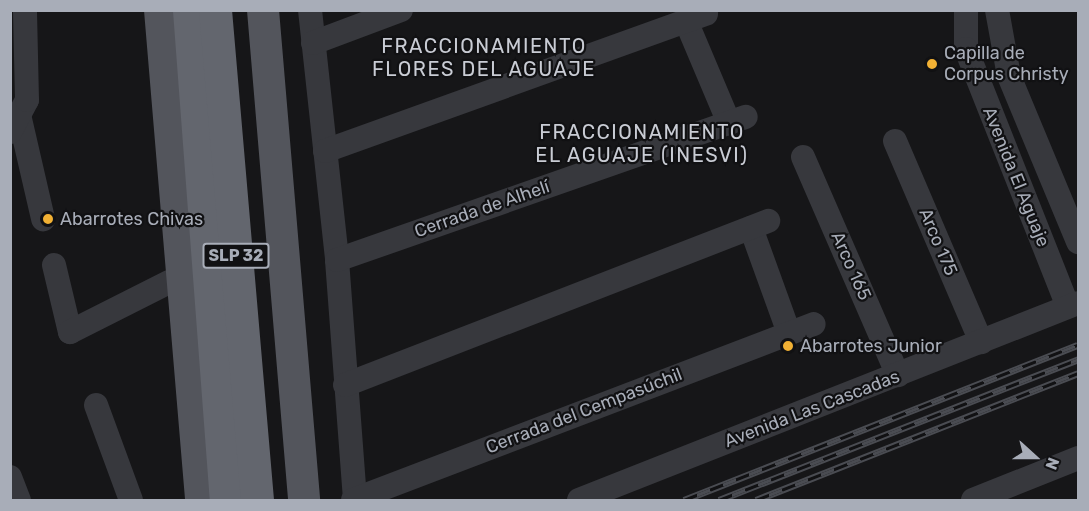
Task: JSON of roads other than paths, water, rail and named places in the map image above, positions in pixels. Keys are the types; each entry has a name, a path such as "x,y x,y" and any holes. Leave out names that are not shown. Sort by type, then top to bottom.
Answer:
{"highway":[{"name":"SLP 32","path":"189,10 226,501"},
{"name":"SLP 32","path":"215,10 257,501"}],"main road":[{"path":"160,10 201,501"},
{"path":"262,17 275,132 304,501"}],"street":[{"path":"153,10 151,42 188,501"},
{"path":"310,10 337,260 354,500"},
{"path":"313,43 401,10"},
{"name":"Avenida El Aguaje","path":"966,10 970,60 1073,305"},
{"name":"Avenida El Aguaje","path":"997,10 1009,76 1078,242"},
{"name":"Cerrada de Alhelí","path":"325,151 696,17 737,120 337,260"},
{"path":"21,22 27,100 15,126 43,219"},
{"name":"Arco 175","path":"895,141 981,342"},
{"name":"Arco 165","path":"802,158 898,375"},
{"path":"345,385 760,224 789,333"},
{"path":"54,265 70,332 169,282"},
{"name":"Avenida Las Cascadas","path":"579,501 1073,305"},
{"name":"Cerrada del Cempasúchil","path":"354,500 813,324"},
{"path":"96,405 131,501"},
{"path":"973,501 1078,458"},
{"path":"10,477 19,501"}],"railway":[{"path":"684,500 1078,345"},
{"path":"719,500 1078,359"},
{"path":"756,500 1078,373"}],"place":[{"name":"Capilla de Corpus Christy","path":"932,64"},
{"name":"Abarrotes Chivas","path":"48,219"},
{"name":"Abarrotes Junior","path":"788,346"}],"district":[{"name":"FRACCIONAMIENTO FLORES DEL AGUAJE","path":"484,58"},
{"name":"FRACCIONAMIENTO EL AGUAJE (INESVI)","path":"642,144"}]}
